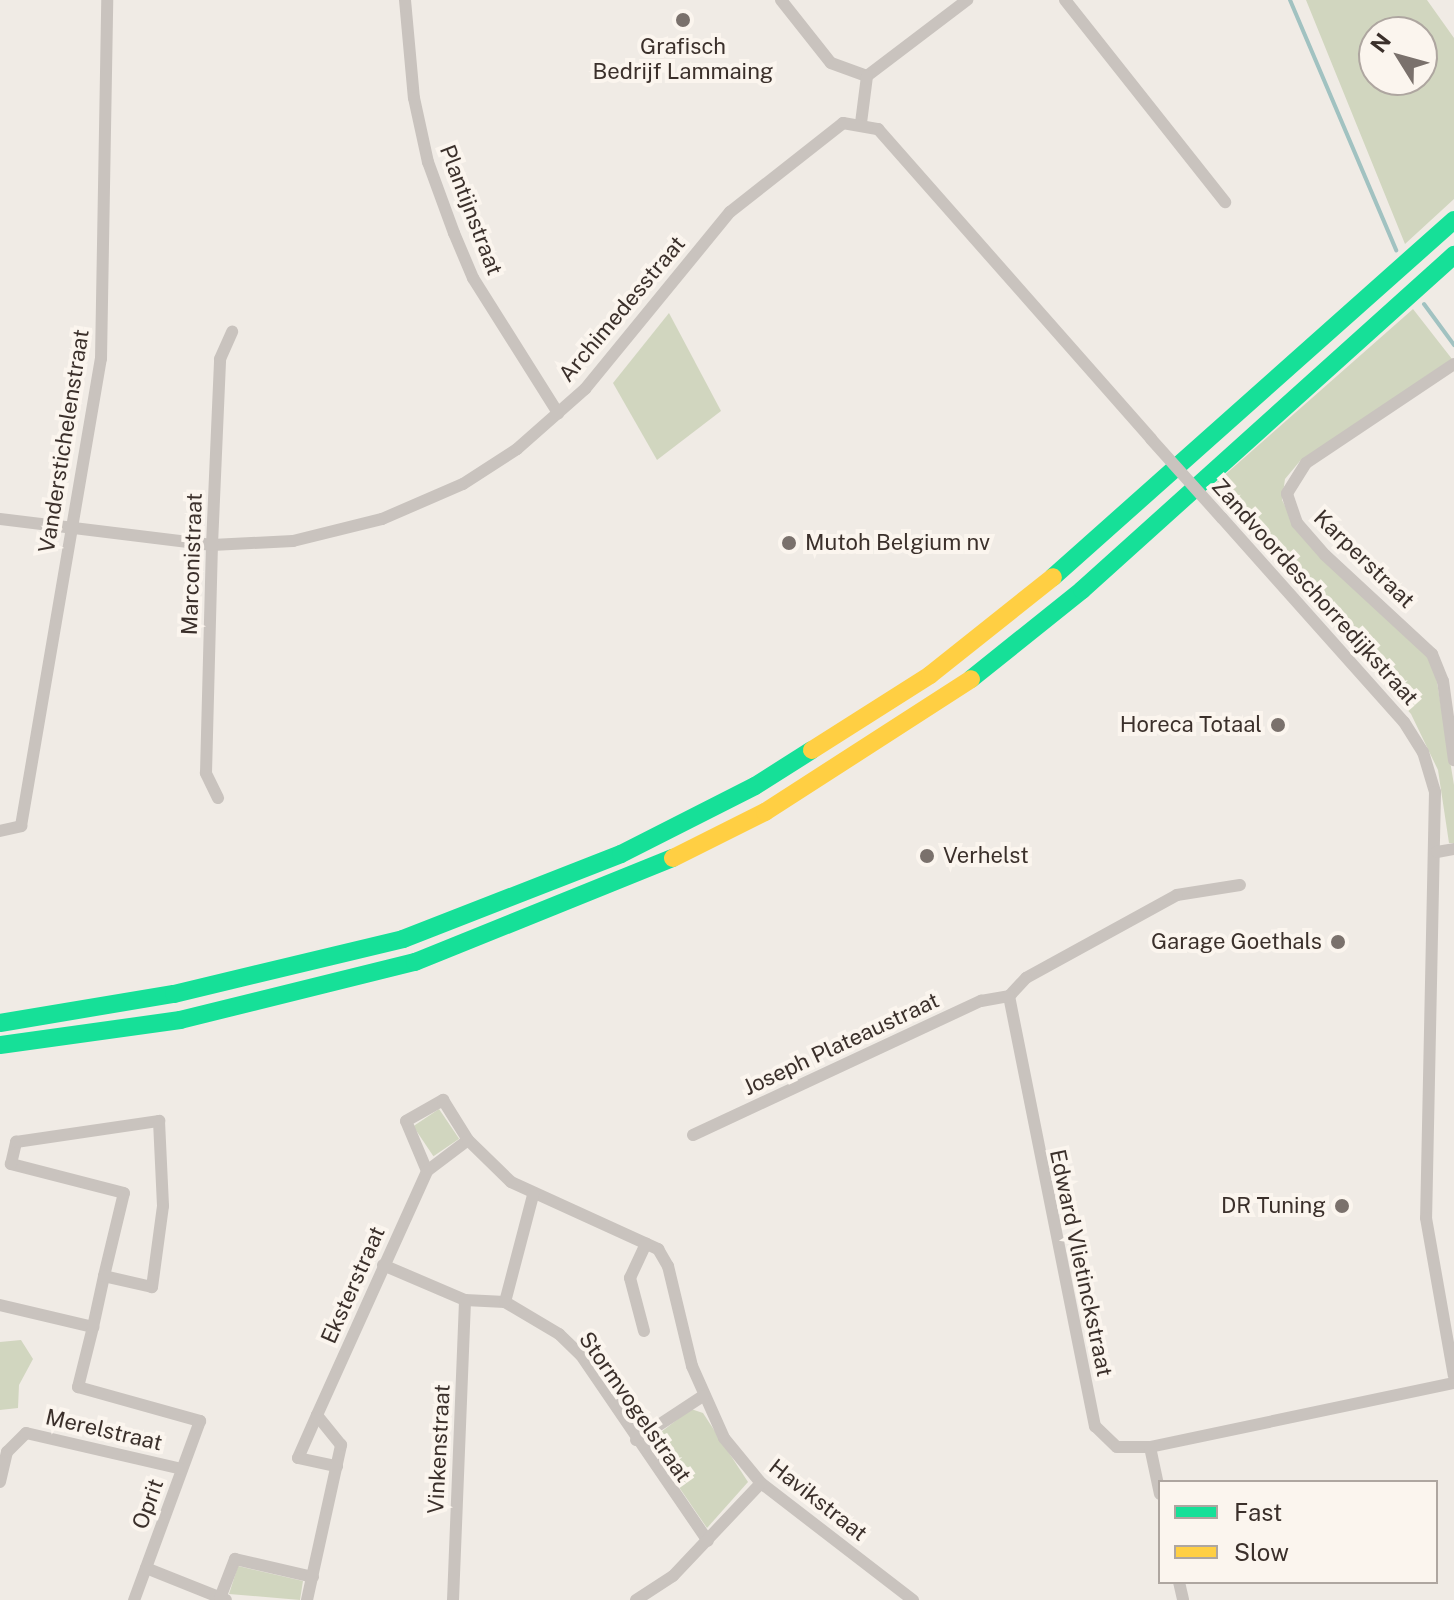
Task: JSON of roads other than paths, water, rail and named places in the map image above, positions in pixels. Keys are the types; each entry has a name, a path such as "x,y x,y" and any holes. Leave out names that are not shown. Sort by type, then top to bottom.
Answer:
{"highway":[{"path":"0,1023 174,994 403,939 621,854 755,786 930,675 1061,571 1454,220"},
{"path":"0,1045 180,1020 402,966 633,878 765,812 947,698 1082,590 1454,255"}],"street":[{"name":"Vanderstichelenstraat","path":"6,832 21,826 101,359 107,0"},
{"name":"Plantijnstraat","path":"405,0 414,98 434,177 473,278 558,413"},
{"path":"781,0 831,63 867,76"},
{"path":"861,123 867,76 967,0"},
{"path":"1065,0 1225,202"},
{"name":"Archimedesstraat","path":"0,519 212,545 293,541 382,519 463,484 517,449 597,376 730,212 825,133 843,123 861,123"},
{"name":"Zandvoordeschorredijkstraat","path":"861,123 878,129 903,156 1404,722 1423,752 1435,792 1437,852 1426,1218 1454,1376"},
{"name":"Marconistraat","path":"218,798 206,773 212,545 220,359 232,332"},
{"name":"Karperstraat","path":"1450,367 1306,463 1287,494 1297,523 1325,555 1432,654 1443,681 1454,760"},
{"path":"1437,852 1454,849"},
{"path":"1009,996 1026,978 1177,895 1240,885"},
{"name":"Joseph Plateaustraat","path":"693,1135 981,1001 1009,996"},
{"name":"Edward Vlietinckstraat","path":"1009,996 1095,1426 1117,1447 1150,1447 1454,1383"},
{"path":"427,1171 406,1121 443,1100 468,1140"},
{"path":"0,1305 93,1327 104,1276 124,1193 11,1164 16,1142 159,1121 163,1206 152,1287 104,1276"},
{"name":"Eksterstraat","path":"337,1466 298,1458 427,1171 468,1140"},
{"name":"Havikstraat","path":"468,1140 487,1162 533,1195 658,1249 668,1266 703,1396 724,1438 761,1483 913,1600"},
{"path":"505,1302 533,1195"},
{"path":"644,1331 630,1278 646,1243"},
{"name":"Stormvogelstraat","path":"383,1265 465,1300 505,1302 546,1324 581,1355 636,1440 708,1541"},
{"name":"Vinkenstraat","path":"453,1600 465,1300"},
{"name":"Oprit","path":"93,1327 78,1387 200,1421 134,1600"},
{"path":"636,1440 703,1396"},
{"path":"307,1600 341,1445 317,1415"},
{"name":"Merelstraat","path":"0,1482 7,1452 26,1433 182,1469"},
{"path":"1150,1447 1158,1485"},
{"path":"636,1600 673,1576 761,1483"},
{"path":"146,1568 223,1599 235,1559 313,1577"}],"waterway":[{"path":"1290,0 1396,250"},
{"path":"1424,304 1454,345"}],"place":[{"name":"Grafisch Bedrijf Lammaing","path":"683,20"},
{"name":"Mutoh Belgium nv","path":"789,543"},
{"name":"Horeca Totaal","path":"1278,725"},
{"name":"Verhelst","path":"927,856"},
{"name":"Garage Goethals","path":"1338,942"},
{"name":"DR Tuning","path":"1342,1206"}]}
